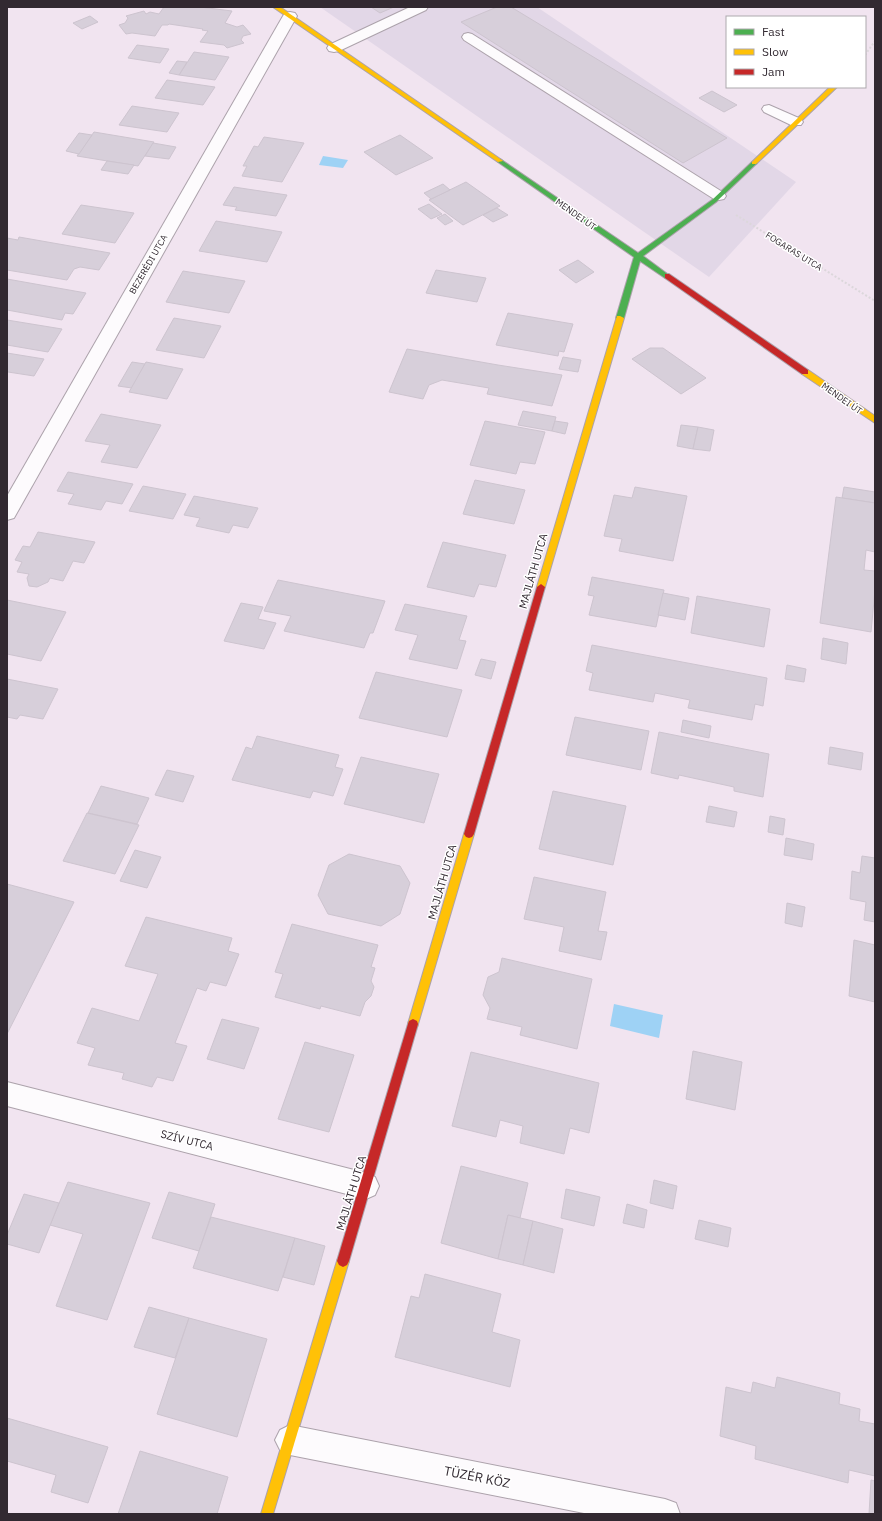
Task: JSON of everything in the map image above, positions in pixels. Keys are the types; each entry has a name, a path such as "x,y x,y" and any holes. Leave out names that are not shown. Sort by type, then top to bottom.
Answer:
{"street":[{"path":"334,48 421,7"},
{"name":"MENDEI ÚT","path":"283,12 875,420"},
{"name":"BEZERÉDI UTCA","path":"7,513 283,12"},
{"path":"638,256 716,198 833,88"},
{"name":"MAJLÁTH UTCA","path":"267,1514 366,1186 638,256"},
{"name":"SZÍV UTCA","path":"7,1094 366,1186"},
{"name":"TÜZÉR KÖZ","path":"290,1440 665,1514"}],"lane":[{"path":"468,37 716,198"},
{"path":"769,109 796,122"}],"path":[{"path":"866,54 875,41"},
{"name":"FOGARAS UTCA","path":"716,198 875,301"}],"shaded area":[{"path":"320,7 537,7 796,182 709,277"}],"water":[{"path":"323,156 348,160 343,168 319,165"},
{"path":"614,1004 663,1015 659,1038 610,1026"}],"building":[{"path":"164,7 200,7 232,11 225,23 237,27 243,25 251,34 243,36 241,40 244,43 227,48 224,45 200,42 208,31 202,30 203,29 169,24 162,25 155,36 132,33 126,34 119,25 125,23 128,18 126,16 144,11 146,14 150,12 159,14"},
{"path":"371,7 394,7 380,13"},
{"path":"497,7 511,7 727,138 683,163 461,22"},
{"path":"90,16 98,22 82,29 73,23"},
{"path":"137,45 169,49 160,63 128,58"},
{"path":"194,52 229,57 215,80 179,75"},
{"path":"177,61 187,62 179,75 169,73"},
{"path":"167,80 215,87 203,105 155,98"},
{"path":"712,91 737,105 724,112 699,98"},
{"path":"132,106 179,113 167,132 119,125"},
{"path":"94,132 154,142 138,166 77,156"},
{"path":"79,133 92,135 79,154 66,151"},
{"path":"400,135 433,158 396,175 364,152"},
{"path":"264,137 304,143 282,182 242,176 247,166 243,166 254,146 258,147"},
{"path":"153,143 176,147 169,159 145,156"},
{"path":"107,161 134,165 128,174 101,170"},
{"path":"466,182 500,206 463,225 429,200"},
{"path":"443,184 450,190 431,199 424,193"},
{"path":"234,187 287,195 276,216 235,210 237,207 223,205"},
{"path":"429,204 442,214 431,219 418,209"},
{"path":"81,205 134,213 115,243 62,234"},
{"path":"497,208 508,215 493,222 483,215"},
{"path":"445,214 453,221 445,225 437,218"},
{"path":"216,221 282,232 267,262 199,251"},
{"path":"19,237 110,253 99,270 80,267 74,269 67,280 7,270 7,238 18,240"},
{"path":"578,260 594,272 576,283 559,270"},
{"path":"436,270 486,278 477,302 426,293"},
{"path":"183,271 245,281 229,313 166,302"},
{"path":"7,279 86,293 73,314 65,313 62,320 7,310"},
{"path":"508,313 573,324 564,352 559,351 558,356 496,345"},
{"path":"174,318 221,326 204,358 156,350"},
{"path":"7,320 62,329 48,352 7,345"},
{"path":"650,348 663,348 706,378 681,394 632,359"},
{"path":"407,349 562,375 552,406 487,394 489,388 442,380 429,385 423,399 389,392"},
{"path":"7,353 44,359 34,376 7,373"},
{"path":"563,357 581,360 578,372 559,369"},
{"path":"132,362 145,364 132,388 118,386"},
{"path":"146,362 183,369 167,399 129,392"},
{"path":"523,411 556,417 552,431 518,425"},
{"path":"101,414 161,425 137,468 101,462 110,445 85,441"},
{"path":"485,421 545,432 535,464 520,462 516,474 470,465"},
{"path":"555,421 568,423 565,434 552,431"},
{"path":"681,425 698,427 693,449 677,446"},
{"path":"698,427 714,430 710,451 693,449"},
{"path":"68,472 133,484 122,504 106,501 101,510 68,504 74,494 57,491"},
{"path":"475,480 525,490 514,524 463,514"},
{"path":"143,486 186,494 173,519 129,511"},
{"path":"635,487 687,496 673,561 619,551 622,539 604,536 614,495 632,498"},
{"path":"844,487 875,492 875,503 842,498"},
{"path":"194,496 258,508 248,528 233,525 229,533 196,526 200,518 184,515"},
{"path":"836,497 875,503 875,552 866,550 864,570 875,571 875,590 871,632 820,623"},
{"path":"38,532 95,542 84,563 73,561 63,581 50,578 48,582 37,587 29,586 27,578 29,574 17,572 22,562 15,560 23,546 30,547"},
{"path":"443,542 506,555 496,587 479,584 474,597 427,587"},
{"path":"592,577 664,590 656,627 589,615 594,596 588,595"},
{"path":"278,580 385,601 373,633 370,633 364,648 284,631 291,616 264,611"},
{"path":"663,593 689,598 685,620 658,615"},
{"path":"697,596 770,609 764,647 691,633"},
{"path":"7,600 66,612 41,661 7,654"},
{"path":"241,603 263,607 258,619 276,623 264,649 224,641"},
{"path":"405,604 467,616 459,640 466,641 457,669 409,659 418,635 395,630"},
{"path":"823,638 848,643 846,664 821,659"},
{"path":"592,645 767,678 763,706 755,704 752,720 688,708 690,700 655,693 653,702 589,690 593,673 586,671"},
{"path":"481,659 496,662 491,679 475,675"},
{"path":"787,665 806,669 804,682 785,679"},
{"path":"376,672 462,690 447,737 359,718"},
{"path":"7,679 58,689 43,719 20,715 17,719 7,717"},
{"path":"575,717 649,731 641,770 566,755"},
{"path":"683,720 711,726 709,738 681,732"},
{"path":"659,732 769,754 763,797 734,791 734,787 679,775 678,779 651,773"},
{"path":"257,736 339,755 335,767 343,769 333,796 313,791 310,798 232,780 246,747 252,749"},
{"path":"830,747 863,753 861,770 828,764"},
{"path":"361,757 439,774 424,823 344,804"},
{"path":"167,770 194,776 183,802 155,795"},
{"path":"101,786 149,798 137,824 88,813"},
{"path":"553,791 626,806 613,865 539,849"},
{"path":"709,806 737,812 734,827 706,822"},
{"path":"87,813 139,825 115,874 63,861"},
{"path":"770,816 785,819 783,835 768,832"},
{"path":"786,838 814,844 812,860 784,855"},
{"path":"135,850 161,857 147,888 120,881"},
{"path":"349,854 400,866 410,883 400,914 381,926 328,914 318,895 329,865"},
{"path":"862,856 875,858 875,922 864,920 866,902 850,899 852,871 860,873"},
{"path":"534,877 606,892 598,931 607,932 601,960 559,951 564,927 524,919"},
{"path":"7,884 74,902 7,1034"},
{"path":"787,903 805,907 802,927 785,923"},
{"path":"146,917 232,938 228,951 239,954 226,986 210,982 206,991 197,988 175,1043 187,1046 173,1081 157,1077 152,1087 122,1079 124,1073 88,1065 95,1048 77,1043 92,1008 139,1021 158,974 125,966"},
{"path":"292,924 378,945 371,967 375,968 371,981 374,987 371,996 365,1002 360,1016 321,1006 320,1009 275,997 283,974 275,972"},
{"path":"854,940 875,945 875,1002 849,996"},
{"path":"502,958 592,979 577,1049 520,1035 522,1027 487,1019 490,1008 483,995 488,977 499,972"},
{"path":"222,1019 259,1028 244,1069 207,1059"},
{"path":"305,1042 354,1055 329,1132 278,1119"},
{"path":"693,1051 742,1062 735,1110 686,1099"},
{"path":"471,1052 599,1083 589,1133 570,1128 564,1154 520,1143 523,1126 500,1120 496,1137 452,1126"},
{"path":"461,1166 528,1183 520,1218 508,1215 498,1259 441,1243"},
{"path":"654,1180 677,1186 673,1209 650,1203"},
{"path":"68,1182 150,1203 107,1320 56,1306 83,1234 50,1225"},
{"path":"566,1189 600,1197 594,1226 561,1218"},
{"path":"169,1192 215,1204 199,1251 152,1238"},
{"path":"24,1194 59,1203 39,1253 7,1244 7,1235"},
{"path":"627,1204 647,1210 644,1228 623,1223"},
{"path":"508,1215 533,1221 523,1265 498,1259"},
{"path":"211,1217 295,1238 278,1291 193,1268"},
{"path":"699,1220 731,1228 728,1247 695,1239"},
{"path":"533,1221 563,1229 554,1273 523,1265"},
{"path":"295,1238 325,1246 314,1285 283,1277"},
{"path":"425,1274 501,1294 492,1332 520,1340 510,1387 395,1357 411,1296 419,1298"},
{"path":"149,1307 189,1318 175,1358 134,1347"},
{"path":"189,1318 267,1339 237,1437 157,1414"},
{"path":"777,1377 840,1393 839,1404 860,1409 859,1421 875,1424 875,1476 849,1470 848,1483 755,1459 756,1446 720,1436 726,1387 751,1393 753,1382 775,1388"},
{"path":"7,1418 108,1447 88,1503 51,1492 56,1475 7,1461"},
{"path":"140,1451 228,1477 217,1514 118,1514"},
{"path":"871,1480 875,1481 875,1514 869,1514"}],"traffic: fast":[{"path":"500,161 667,276"},
{"path":"620,318 638,256 714,201 754,163"}],"traffic: slow":[{"path":"276,7 500,161"},
{"path":"754,163 833,88"},
{"path":"541,587 620,318"},
{"path":"805,372 875,420"},
{"path":"413,1024 469,834"},
{"path":"267,1514 343,1261"}],"traffic: jam":[{"path":"667,276 805,372"},
{"path":"469,834 541,587"},
{"path":"343,1261 413,1024"}]}
